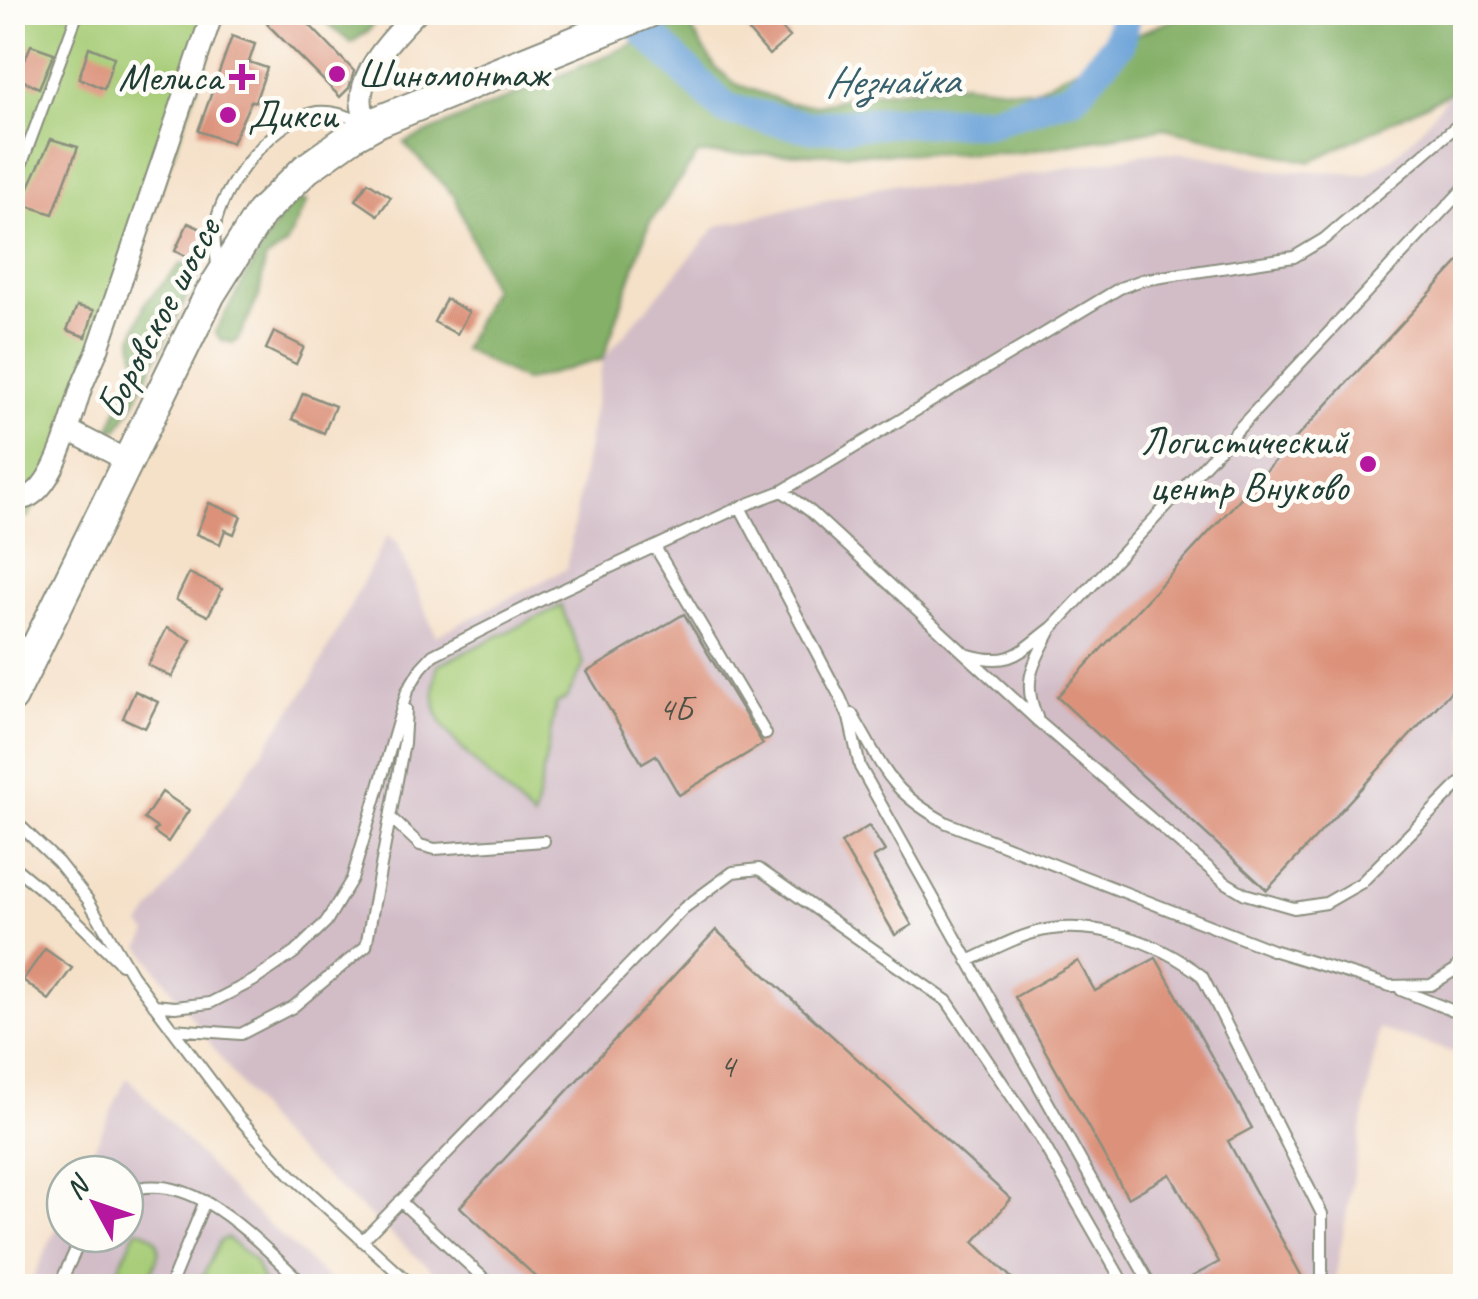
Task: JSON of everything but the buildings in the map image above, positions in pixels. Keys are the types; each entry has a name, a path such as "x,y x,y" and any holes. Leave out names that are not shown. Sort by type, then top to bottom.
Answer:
{"main road":[{"name":"Боровское шоссе","path":"12,697 23,648 128,461 217,281 271,202 306,169 370,126 649,12"}],"street":[{"path":"12,498 23,501 32,497 47,478 70,431 82,385 98,349 213,12"},
{"path":"370,126 362,108 370,72 385,46 417,12"},
{"path":"70,431 128,461"}],"lane":[{"path":"12,190 78,12"},
{"path":"217,281 214,234 218,212 267,140 311,112 346,116 370,126"},
{"path":"154,1005 210,1003 254,981 294,953 326,922 352,879 407,691 420,668 434,656 655,547 782,491 1120,288 1142,280 1294,257 1324,239 1466,118"},
{"path":"968,654 994,661 1011,658 1053,627 1466,186"},
{"path":"782,491 810,511 1039,722 1225,882 1266,902 1294,908 1326,903 1361,883 1466,777"},
{"path":"740,508 840,697 888,778 920,808 947,824 1272,950 1390,986 1466,1016"},
{"path":"655,547 766,734"},
{"path":"1039,722 1028,690 1028,675 1053,627"},
{"path":"172,1029 240,1034 293,1007 366,946 404,744 407,691"},
{"path":"840,697 860,767 1151,1286"},
{"path":"390,816 420,846 434,849 544,840"},
{"path":"12,818 58,862 88,900 132,975 252,1134 407,1281"},
{"path":"12,865 93,935 132,975"},
{"path":"362,1240 684,908 734,872 758,870 948,1001 1040,1138 1125,1286"},
{"path":"968,961 1031,933 1056,929 1098,931 1145,942 1177,956 1202,976 1322,1214 1322,1286"},
{"path":"1390,986 1430,985 1456,970 1466,956"},
{"path":"1466,956 1466,988"},
{"path":"145,1185 180,1188 205,1201 292,1281 306,1286"},
{"path":"170,1286 205,1201"},
{"path":"400,1202 492,1286"},
{"path":"59,1286 74,1254"}],"shaded area":[{"path":"1465,74 1465,1056 1379,1029 1334,1286 450,1286 276,1134 140,946 148,933 141,925 310,683 387,536 397,542 436,636 566,569 603,359 717,226 894,184 947,189 1155,152 1200,155 1271,170 1366,174 1392,158 1415,136"},
{"path":"127,1077 237,1196 336,1286 29,1286 45,1252 145,1254 145,1154 91,1154"}],"green space":[{"path":"330,12 380,13 369,30 351,43 326,22"},
{"path":"13,13 223,13 79,420 27,517 13,509"},
{"path":"1191,13 1465,13 1465,85 1310,162 1164,128 1018,153 698,154 649,224 603,359 525,381 463,349 492,288 455,197 404,143 686,21 716,68 736,84 788,103 817,105 870,93 962,83 1033,91 1142,32"},
{"path":"295,200 307,201 286,245 265,260 259,296 238,339 234,343 221,340 215,332 280,216"},
{"path":"181,264 197,267 198,275 133,405 117,430 110,429 136,362 133,338 145,303"},
{"path":"561,606 584,664 567,698 556,704 534,819 447,731 436,707 435,678 438,665"},
{"path":"145,1232 155,1238 158,1252 145,1286 110,1286 125,1254 145,1254"},
{"path":"227,1238 254,1260 265,1286 198,1286 220,1241"}],"waterway":[{"name":"Незнайка","path":"643,29 725,109 811,127 989,121 1073,95 1118,44 1126,12"}],"place":[{"name":"Шиномонтаж","path":"337,74"},
{"name":"Мелиса","path":"242,77"},
{"name":"Дикси","path":"228,115"},
{"name":"Логистический центр Внуково","path":"1368,464"}]}
